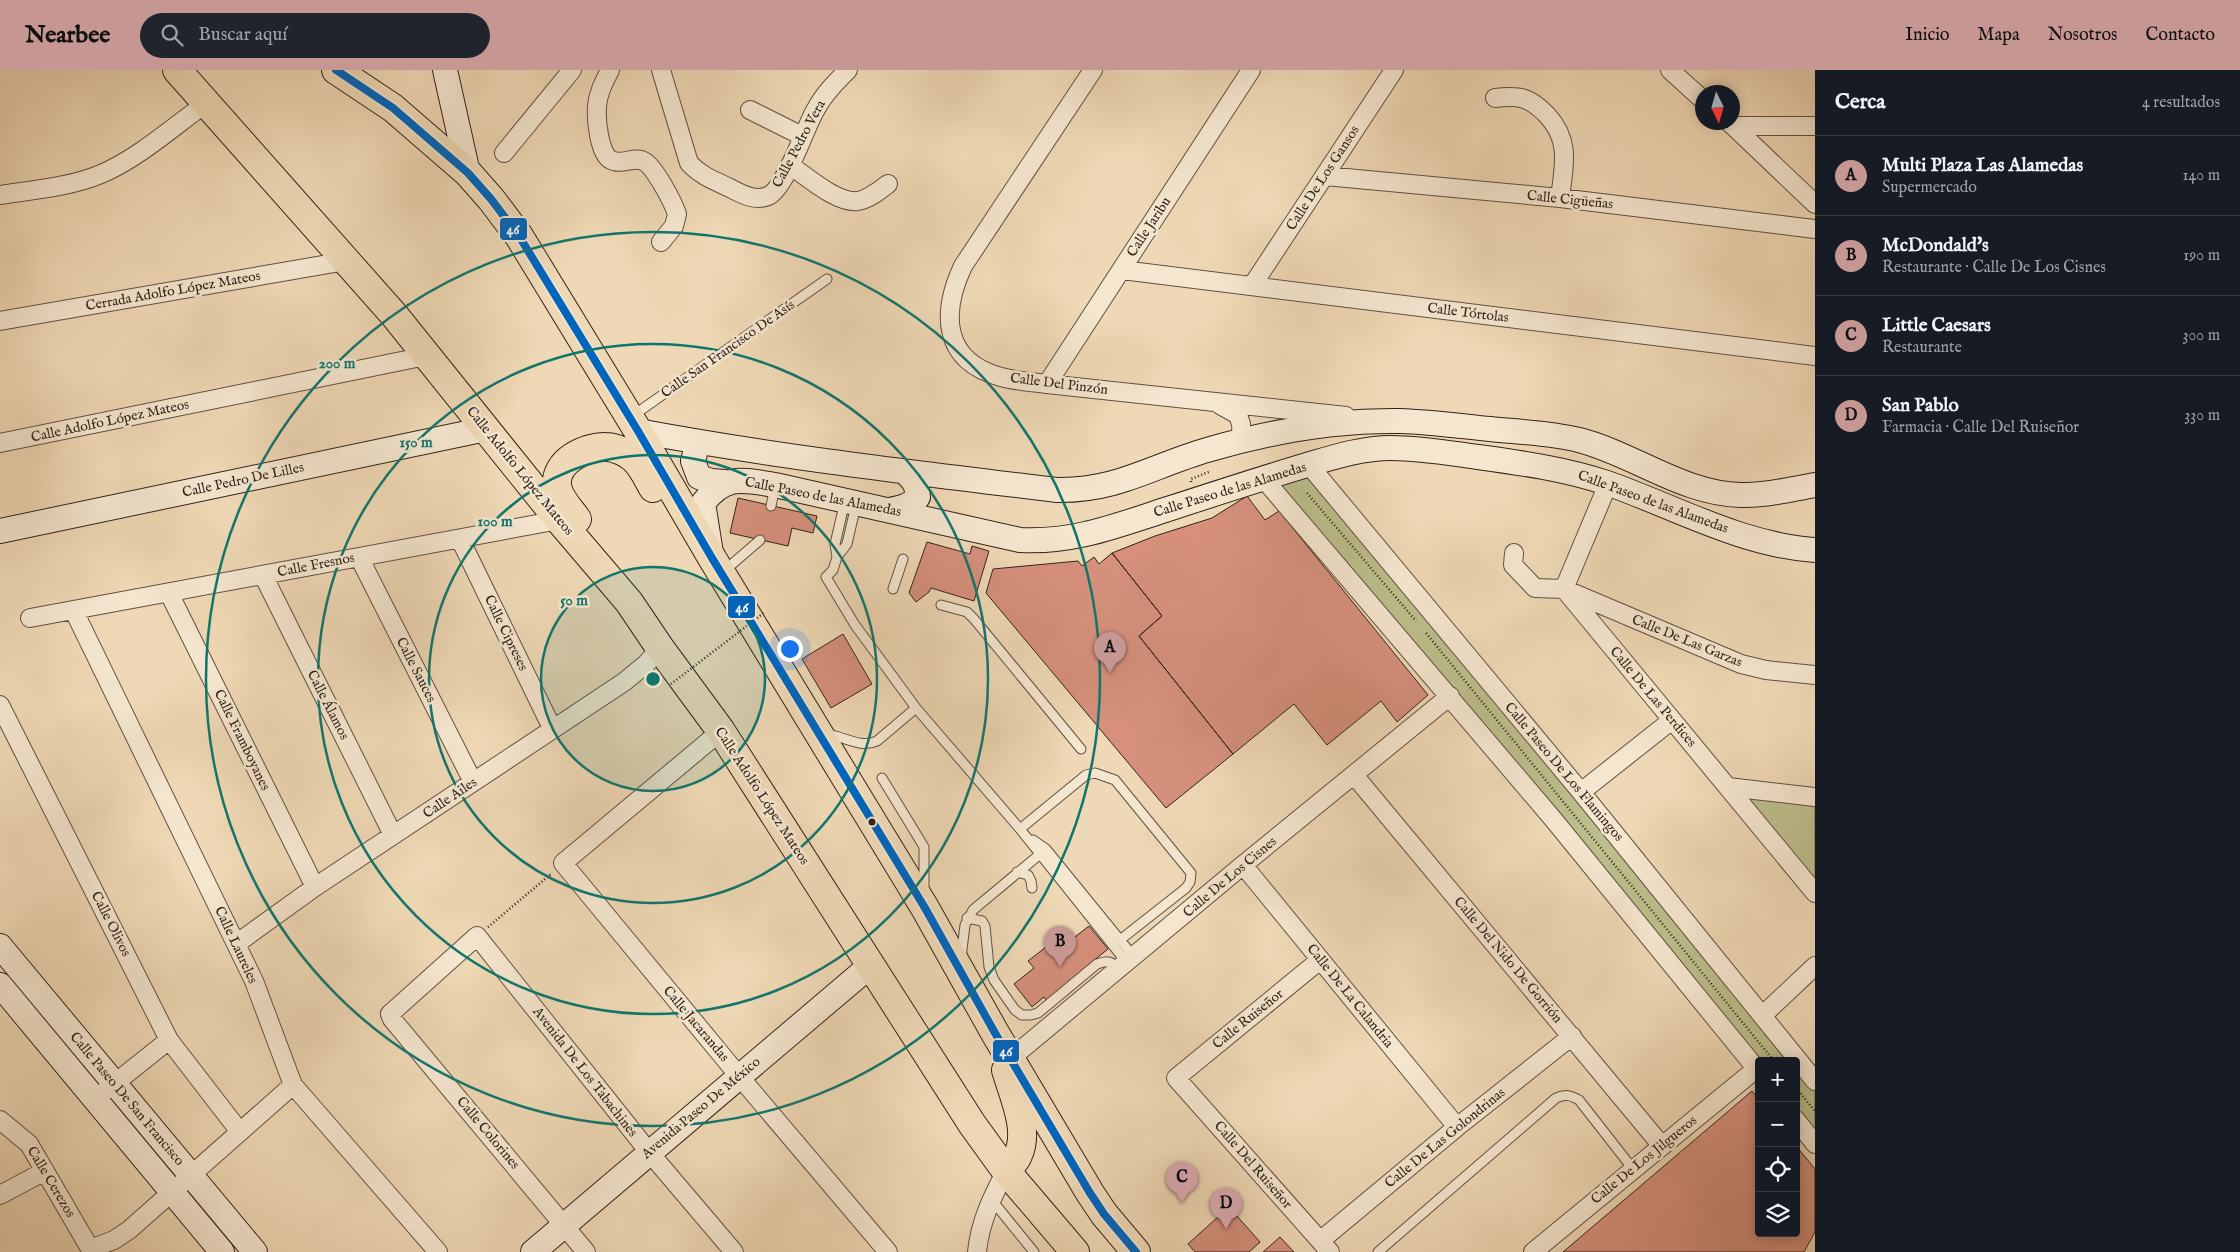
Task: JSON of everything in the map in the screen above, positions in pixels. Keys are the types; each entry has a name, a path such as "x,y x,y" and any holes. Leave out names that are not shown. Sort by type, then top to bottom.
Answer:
{"main road":[{"name":"Calle Adolfo López Mateos","path":"177,70 205,104 395,316 559,520 629,602 721,731 972,1124 1006,1171 1074,1252"},
{"path":"336,70 394,108 468,173 491,199 519,236 925,908 1010,1059 1090,1193 1104,1214 1136,1252"},
{"path":"629,602 600,547 561,499 557,485 558,474 568,460 583,451 606,447 623,452 634,459 687,543 717,565"},
{"path":"995,1033 1021,1124 1023,1142 1018,1157 1006,1171"}],"street":[{"path":"445,70 468,173"},
{"path":"504,153 572,70"},
{"path":"610,70 601,89 597,106 602,150 606,157 613,161 641,160 651,167 677,214 674,226 660,242"},
{"name":"Calle Pedro Vera","path":"661,70 689,162 698,172 747,196 758,198 769,196 777,188 821,101 848,70"},
{"name":"Calle Del Pinzón","path":"1094,70 963,266 952,288 948,313 951,336 964,356 979,367 1000,377 1215,403 1400,421"},
{"name":"Calle Jaribu","path":"1047,384 1250,70"},
{"name":"Calle De Los Gansos","path":"1252,286 1394,70"},
{"path":"1670,70 1695,93"},
{"path":"1495,98 1523,97 1542,110 1557,126 1562,137 1564,149 1560,198"},
{"path":"0,195 60,185 100,175 122,163 205,104"},
{"path":"750,110 802,136"},
{"path":"1740,124 1815,126"},
{"path":"1737,130 1815,204"},
{"path":"790,165 836,196 848,201 858,201 871,196 888,184"},
{"name":"Calle Cigüeñas","path":"1325,176 1560,198 1815,229"},
{"name":"Cerrada Adolfo López Mateos","path":"0,321 346,261"},
{"name":"Calle Tórtolas","path":"1122,270 1815,356"},
{"name":"Calle Adolfo López Mateos","path":"0,443 426,356"},
{"path":"1215,403 1230,408 1238,415 1241,424 1242,442"},
{"name":"Calle Paseo de las Alamedas","path":"634,425 698,442 903,471 1057,490 1078,490 1104,486 1126,480 1186,457 1242,442 1320,427 1400,421 1549,435 1580,440 1712,492 1741,495 1772,493 1815,485"},
{"name":"Calle Pedro De Lilles","path":"0,531 486,429"},
{"path":"698,442 693,461 699,477 711,481 725,482"},
{"name":"Calle Paseo de las Alamedas","path":"717,565 703,503 712,492 725,482 746,480 773,496 851,502 1020,540 1047,541 1096,532 1263,478 1358,451 1390,448 1423,449 1532,464 1571,472 1608,484 1702,522 1778,545 1815,550"},
{"name":"Calle Paseo De Los Flamingos","path":"1309,465 1581,792 1815,1081"},
{"path":"889,510 912,503 918,497 917,487 913,479 903,471"},
{"path":"1263,478 1553,819 1755,1068"},
{"path":"1514,553 1513,564 1535,588 1564,589 1608,484"},
{"path":"1702,522 1712,492"},
{"name":"Calle Fresnos","path":"30,618 559,520"},
{"name":"Calle Cipreses","path":"460,539 552,728"},
{"name":"Calle Sauces","path":"359,557 473,782"},
{"name":"Calle Álamos","path":"263,575 393,836"},
{"name":"Calle De Las Garzas","path":"1564,589 1722,658 1766,670 1815,675"},
{"name":"Calle De Las Perdices","path":"1564,589 1815,894"},
{"name":"Calle Framboyanes","path":"169,593 315,888"},
{"name":"Calle Laureles","path":"74,611 254,981 293,1085 438,1252"},
{"name":"Calle Ailes","path":"236,944 315,888 552,728 624,682 646,664 660,648"},
{"name":"Calle De Los Cisnes","path":"1010,1059 1450,696"},
{"name":"Calle Olivos","path":"0,705 169,1040 240,1132"},
{"path":"1581,792 1672,720"},
{"path":"563,863 721,731"},
{"name":"Calle Del Nido De Gorrión","path":"1354,775 1662,1146"},
{"path":"1728,787 1815,797"},
{"name":"Calle Jacarandas","path":"563,863 739,1076 888,1252"},
{"name":"Calle De La Calandria","path":"1243,865 1457,1127"},
{"name":"Calle Colorines","path":"478,936 390,1014 586,1252"},
{"name":"Avenida De Los Tabachines","path":"478,936 649,1152 734,1252"},
{"name":"Calle Paseo De San Francisco","path":"0,946 255,1252"},
{"name":"Calle Ruiseñor","path":"1176,1078 1320,960"},
{"name":"Avenida Paseo De México","path":"533,1252 871,965"},
{"path":"1762,1014 1815,966"},
{"name":"Calle Paseo De San Francisco","path":"0,985 222,1252"},
{"name":"Calle De Las Golondrinas","path":"1325,1246 1457,1127 1572,1036"},
{"path":"95,1098 169,1040"},
{"name":"Calle De Los Jilgueros","path":"1532,1252 1755,1072"},
{"name":"Calle Del Ruiseñor","path":"1176,1078 1325,1246"},
{"path":"91,1250 114,1240 129,1230 293,1085"},
{"name":"Calle Cerezos","path":"0,1120 29,1144 91,1250"},
{"path":"1800,1125 1815,1144"},
{"path":"0,1196 45,1171"},
{"path":"977,1252 979,1236 991,1199 1006,1171"}],"lane":[{"name":"Calle San Francisco De Asís","path":"634,425 827,280"},
{"path":"851,502 835,544 837,557 833,570 826,577 855,625 916,708 1023,832 1043,851 1120,940 1126,963"},
{"path":"717,565 760,540"},
{"path":"894,589 903,559"},
{"path":"941,605 966,612 974,619 1082,749"},
{"path":"820,734 838,735 861,745 870,744 877,741 916,708"},
{"path":"1023,832 1048,804 1086,775 1095,773 1115,780 1191,873 1191,878 1186,888 1120,940"},
{"path":"882,778 924,847 925,908"},
{"path":"1043,851 1053,871 1126,963"},
{"path":"960,971 967,918 973,910 1043,851"},
{"path":"1017,872 1028,875 1032,888"},
{"path":"967,918 982,921 985,926 991,974 1015,1010 1022,1015 1031,1015 1038,1012 1097,964 1106,960 1126,963"},
{"path":"1378,1252 1556,1098 1564,1095 1572,1096 1579,1100 1633,1170"},
{"path":"991,1199 1034,1252"}],"path":[{"path":"1307,493 1421,628 1771,1057"},
{"path":"671,684 765,612"},
{"path":"1567,808 1581,792"},
{"path":"478,936 563,863"},
{"path":"1800,1093 1815,1111"}],"green space":[{"path":"1309,465 1794,1057 1756,1057 1263,478"},
{"path":"1728,787 1815,797 1815,893"},
{"path":"1800,1064 1815,1082 1815,1144 1800,1125"}],"building":[{"path":"1247,496 1265,520 1279,511 1428,695 1397,722 1381,701 1327,745 1294,704 1233,754 1139,636 1162,616 1112,553 1155,536 1212,518"},
{"path":"738,498 817,516 813,533 792,528 788,546 730,533"},
{"path":"927,542 970,554 972,546 989,551 974,601 931,588 929,592 916,602 909,593"},
{"path":"1112,553 1162,616 1139,636 1233,754 1166,808 986,593 993,569 1078,561 1082,566 1094,557 1099,564"},
{"path":"843,634 872,684 831,708 802,659"},
{"path":"1089,926 1108,949 1087,966 1089,968 1047,1001 1044,997 1032,1007 1014,984 1034,968 1028,961 1060,936 1066,944"},
{"path":"1752,1091 1755,1095 1755,1237 1800,1237 1800,1151 1815,1169 1815,1232 1804,1252 1563,1252"},
{"path":"1229,1207 1260,1242 1249,1252 1195,1252 1188,1244"},
{"path":"1280,1237 1294,1252 1263,1252"}],"transit line":[{"name":"46","path":"336,70 393,108 468,173 491,199 519,236 925,908 995,1033 1090,1193 1104,1214 1136,1252"}],"place":[{"name":"Multi Plaza Las Alamedas","path":"1110,673"},
{"name":"McDondald's","path":"1060,967"},
{"name":"Little Caesars","path":"1182,1203"},
{"name":"San Pablo","path":"1226,1229"}]}
